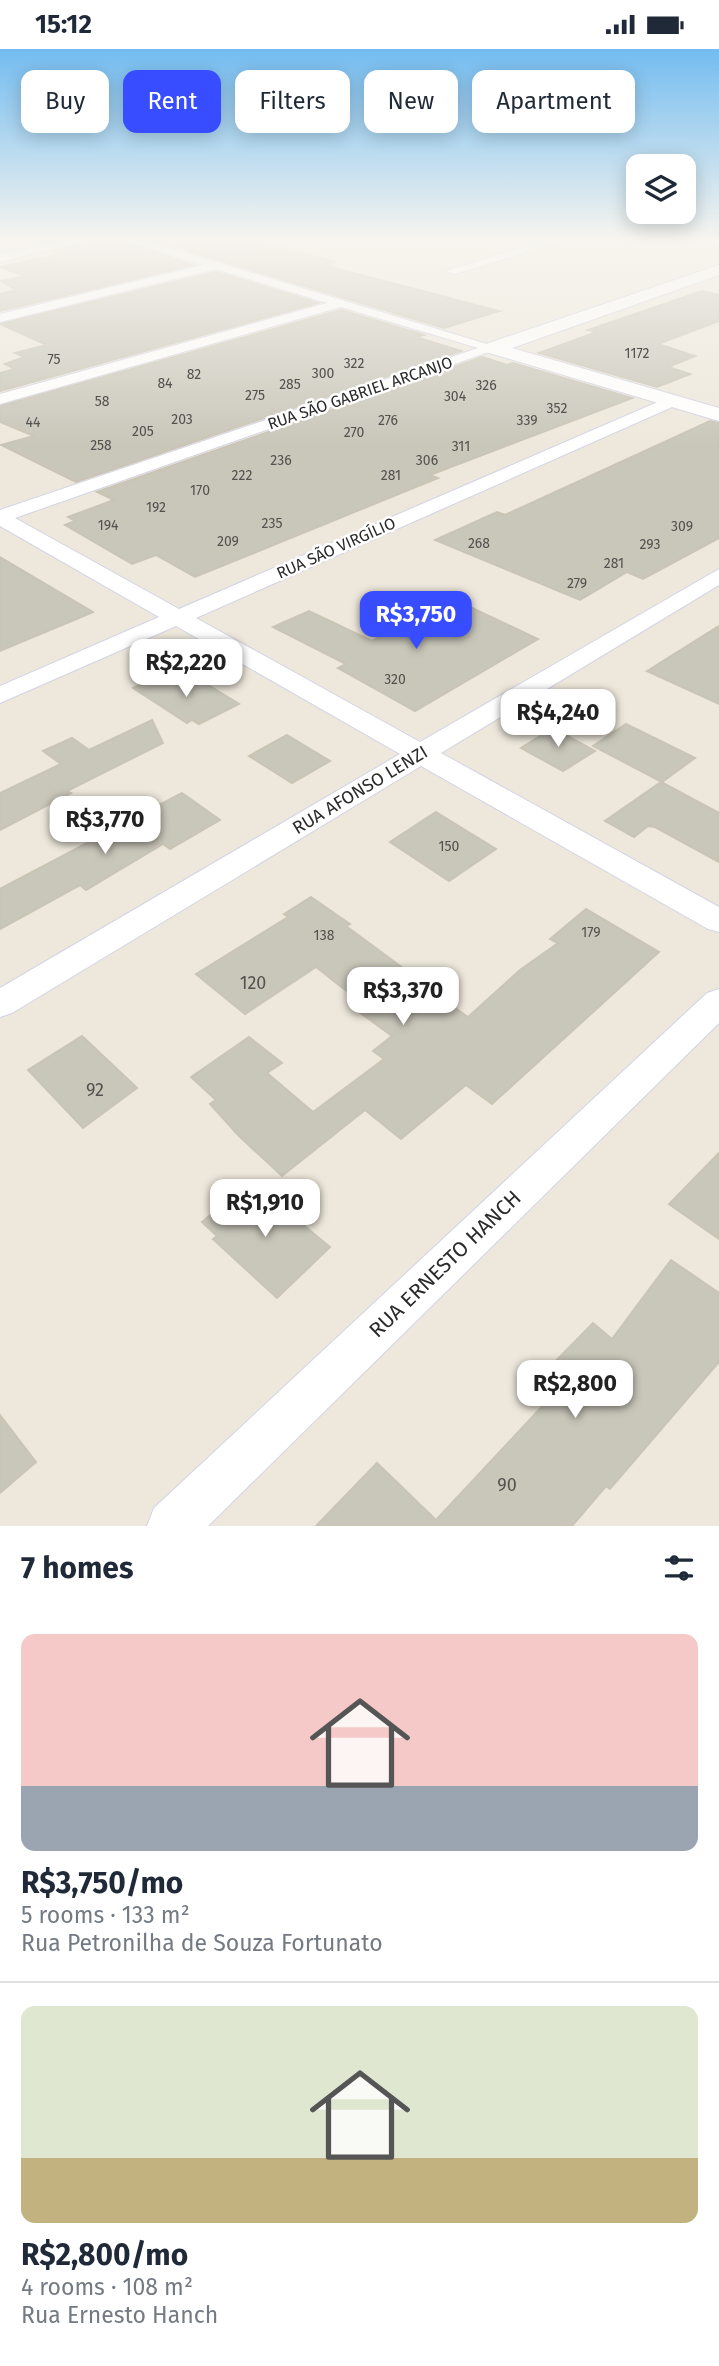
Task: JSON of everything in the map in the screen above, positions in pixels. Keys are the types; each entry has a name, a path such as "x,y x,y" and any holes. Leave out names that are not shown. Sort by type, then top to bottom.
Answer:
{"street":[{"path":"0,317 42,307"},
{"path":"0,399 327,307"},
{"path":"354,307 719,415"},
{"name":"RUA SÃO GABRIEL ARCANJO","path":"0,517 612,307"},
{"name":"RUA SÃO VIRGÍLIO","path":"0,695 673,401"},
{"path":"0,517 719,921"},
{"name":"RUA AFONSO LENZI","path":"0,1004 719,576"},
{"name":"RUA ERNESTO HANCH","path":"172,1526 719,1002"}],"building":[{"path":"0,307 17,307 0,311"},
{"path":"71,307 304,307 0,391 0,373 15,369 5,364 25,357 15,353 47,345 0,324"},
{"path":"374,307 483,307 499,311 444,328"},
{"path":"655,307 719,307 719,321 658,344 695,356 668,367 690,374 657,387 539,353 597,332 588,330"},
{"path":"341,310 424,335 416,337 461,351 76,482 1,445 34,436 0,422 0,406"},
{"path":"482,357 507,365 513,363 632,398 430,475 438,478 195,577 156,555 132,564 65,525 75,521 68,517 114,500 97,492"},
{"path":"710,421 719,423 719,538 643,579 627,572 580,600 435,540 497,512 505,515"},
{"path":"0,557 93,612 0,651"},
{"path":"453,599 538,639 415,711 338,668 346,664 273,627 309,611 372,641"},
{"path":"719,626 719,704 647,671"},
{"path":"164,674 188,689 203,682 239,704 199,724 192,720 187,723 133,688"},
{"path":"152,720 163,743 67,791 71,793 0,830 0,793 61,764 43,751 72,738 89,750"},
{"path":"626,724 695,758 662,782 593,746"},
{"path":"553,728 595,751 563,771 521,748"},
{"path":"287,735 330,761 292,783 249,756"},
{"path":"661,782 719,813 719,862 655,827 648,826 634,837 605,821"},
{"path":"182,793 220,820 170,849 163,844 86,890 80,885 0,929 0,889"},
{"path":"436,812 496,849 449,881 390,842"},
{"path":"311,897 350,924 346,926 407,971 406,973 468,1017 520,970 558,943 550,939 586,909 659,952 492,1104 466,1085 401,1139 365,1110 282,1176 239,1136 210,1104 216,1100 191,1077 249,1037 282,1063 267,1073 313,1112 384,1059 373,1051 392,1036 355,1009 363,1004 316,967 245,1014 196,974 288,917 284,914"},
{"path":"82,1036 137,1088 83,1128 28,1070"},
{"path":"719,1153 719,1239 669,1204"},
{"path":"250,1181 330,1247 277,1298 213,1239 217,1236 202,1222"},
{"path":"671,1260 719,1293 719,1362 610,1489 606,1486 572,1526 316,1526 377,1463 436,1520 549,1399 533,1384 593,1323 612,1339"},
{"path":"0,1415 36,1462 0,1493"}]}
